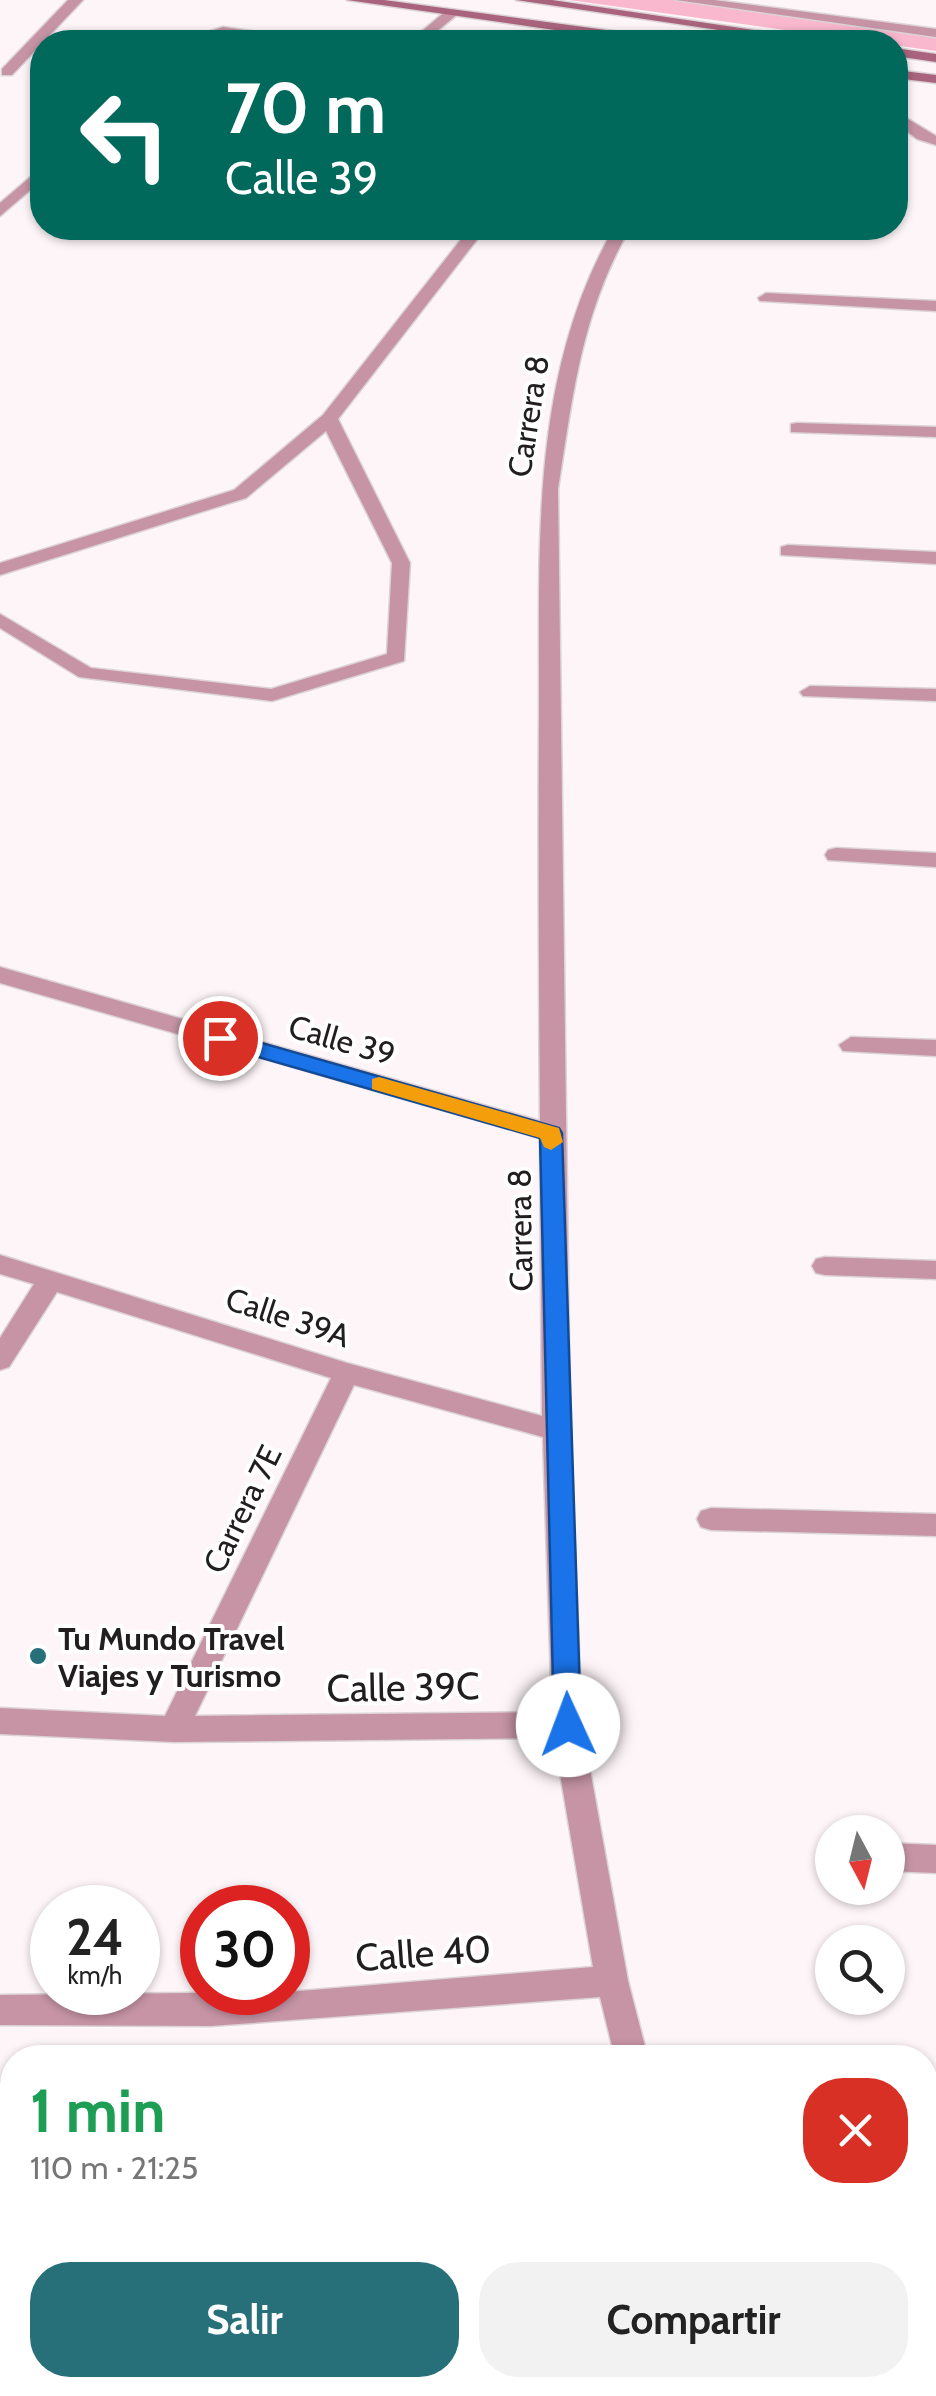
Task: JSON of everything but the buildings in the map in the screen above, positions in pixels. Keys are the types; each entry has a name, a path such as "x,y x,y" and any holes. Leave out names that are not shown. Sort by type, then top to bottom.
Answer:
{"main road":[{"path":"354,0 556,30"},
{"path":"523,0 712,30"},
{"path":"908,54 936,58"},
{"path":"908,76 936,80"}],"street":[{"path":"47,30 76,0"},
{"path":"683,0 936,33"},
{"path":"431,30 452,14"},
{"path":"7,72 30,48"},
{"path":"908,126 936,140"},
{"path":"0,211 30,183"},
{"path":"0,569 240,494 329,419 469,240"},
{"name":"Carrera 8","path":"615,240 602,263 571,349 548,489 551,1133 556,1430 568,1725 612,1981 629,2045"},
{"path":"766,298 936,306"},
{"path":"0,620 86,673 272,696 396,658 401,563 329,419"},
{"path":"797,428 936,432"},
{"path":"788,551 936,558"},
{"path":"810,692 936,695"},
{"path":"836,855 936,860"},
{"name":"Calle 39","path":"0,975 551,1133"},
{"path":"851,1044 936,1048"},
{"name":"Calle 39A","path":"0,1264 347,1373 556,1430"},
{"path":"824,1266 936,1270"},
{"path":"0,1360 52,1278"},
{"name":"Carrera 7E","path":"174,1729 347,1373"},
{"path":"710,1519 936,1525"},
{"name":"Calle 39C","path":"0,1721 174,1729 568,1725"},
{"path":"905,1858 936,1859"},
{"name":"Calle 40","path":"0,2010 211,2011 612,1981"}],"shaded area":[{"path":"569,0 674,0 899,30 785,30"},
{"path":"908,31 936,35 936,51 908,47"}],"slow traffic":[{"path":"379,1084 551,1133 551,1142"}],"place":[{"name":"Tu Mundo Travel Viajes y Turismo","path":"38,1656"}],"route":[{"path":"220,1038 551,1133 556,1430 568,1725"}]}
